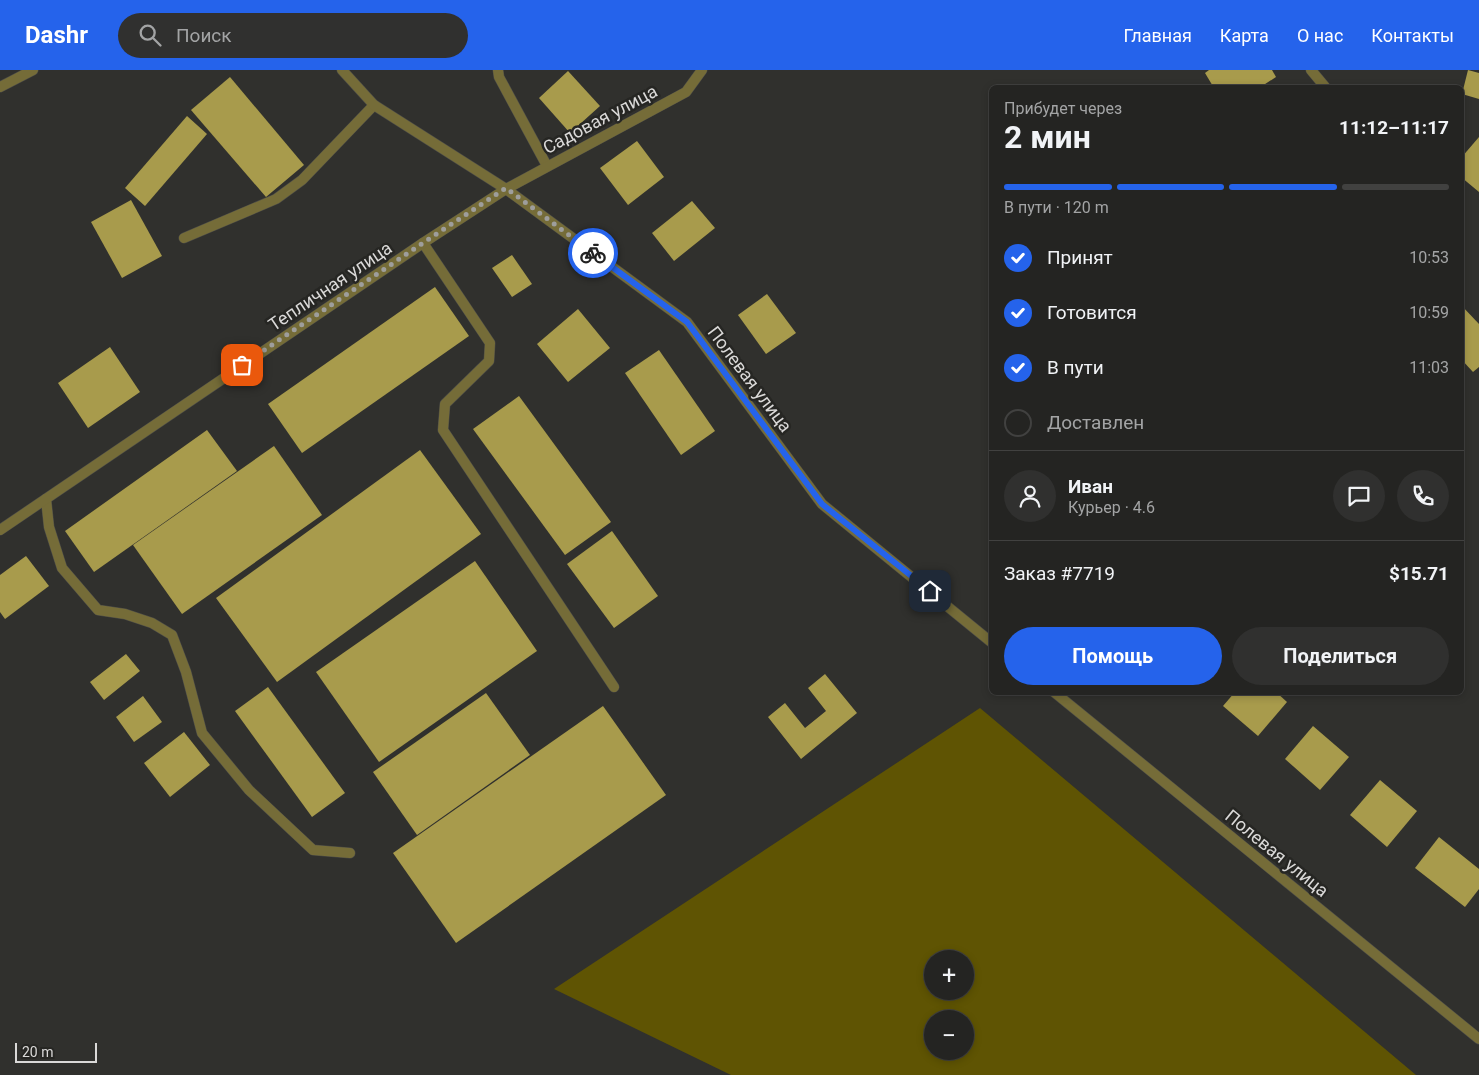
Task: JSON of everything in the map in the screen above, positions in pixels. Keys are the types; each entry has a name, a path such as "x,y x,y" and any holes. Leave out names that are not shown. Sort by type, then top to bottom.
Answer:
{"street":[{"path":"0,87 33,70"},
{"name":"Полевая улица","path":"342,70 374,105 506,188 687,322 822,504 989,640"},
{"path":"498,70 499,77 547,166"},
{"name":"Садовая улица","path":"506,188 686,92 702,70"},
{"path":"1311,70 1324,85"},
{"path":"184,238 276,199 302,180 374,105"},
{"name":"Тепличная улица","path":"0,530 506,188"},
{"path":"423,243 490,343 489,362 445,404 444,430 614,687"},
{"path":"46,499 49,527 62,568 98,610 125,614 152,623 172,635 186,672 202,732 249,790 313,850 350,853"},
{"name":"Полевая улица","path":"1058,695 1479,1039"}],"shaded area":[{"path":"980,708 1416,1075 731,1075 554,989"}],"building":[{"path":"1209,70 1272,70 1276,77 1264,85 1212,85 1205,73"},
{"path":"1468,70 1479,73 1479,99 1464,95"},
{"path":"568,71 600,106 570,133 539,98"},
{"path":"230,77 304,165 266,197 191,110"},
{"path":"187,116 207,134 145,206 125,188"},
{"path":"1479,137 1479,192 1464,180 1464,154"},
{"path":"637,141 664,177 628,205 600,168"},
{"path":"131,200 162,256 122,278 91,222"},
{"path":"692,201 715,228 674,261 652,233"},
{"path":"512,255 532,284 512,297 492,268"},
{"path":"435,287 469,336 302,453 268,404"},
{"path":"767,294 796,333 766,354 738,315"},
{"path":"1464,308 1479,324 1479,367 1473,372 1464,362"},
{"path":"578,309 610,348 568,382 537,344"},
{"path":"110,347 140,392 88,428 58,383"},
{"path":"659,350 715,431 681,455 625,373"},
{"path":"519,396 611,522 565,555 473,429"},
{"path":"207,430 237,471 94,572 65,531"},
{"path":"274,446 322,515 182,614 133,545"},
{"path":"420,450 481,534 277,682 216,598"},
{"path":"612,531 658,596 614,628 567,564"},
{"path":"26,556 49,586 5,619 0,612 0,575"},
{"path":"475,561 537,651 379,762 316,672"},
{"path":"126,654 140,671 104,700 90,682"},
{"path":"825,674 857,713 801,759 768,717 785,703 805,728 826,711 808,688"},
{"path":"268,687 345,793 312,817 235,711"},
{"path":"486,693 530,755 417,835 373,772"},
{"path":"1232,695 1279,695 1287,702 1258,736 1223,706"},
{"path":"143,696 162,722 134,742 116,717"},
{"path":"603,706 666,795 456,943 393,853"},
{"path":"1313,726 1349,757 1320,790 1285,759"},
{"path":"184,732 210,765 170,797 144,763"},
{"path":"1380,780 1417,811 1387,847 1350,815"},
{"path":"1439,837 1479,869 1479,889 1465,907 1415,868"}],"way so far":[{"path":"242,365 506,188 593,253"}],"route":[{"path":"593,253 687,322 822,504 930,591"}]}
